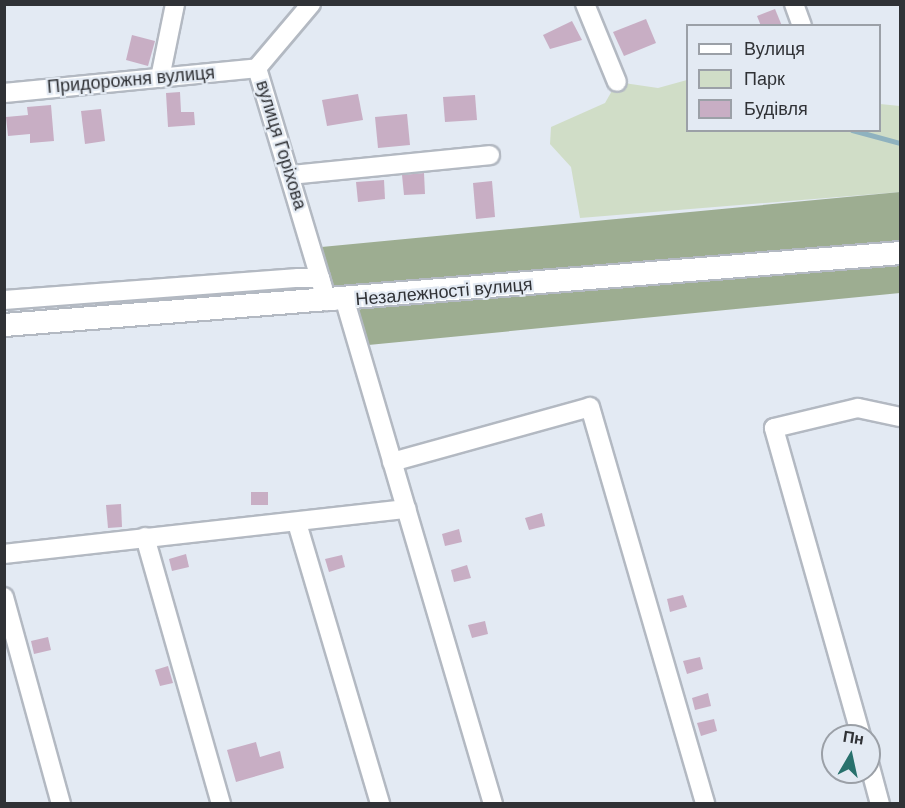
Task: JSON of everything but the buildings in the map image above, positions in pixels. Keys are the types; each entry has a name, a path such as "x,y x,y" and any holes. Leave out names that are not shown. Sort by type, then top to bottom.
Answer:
{"main road":[{"path":"4,325 336,301"}],"street":[{"path":"160,78 175,4"},
{"name":"вулиця Горіхова","path":"311,4 257,68 291,175 320,278"},
{"path":"585,4 617,82"},
{"path":"794,4 801,24"},
{"name":"Придорожня вулиця","path":"4,93 257,68"},
{"path":"291,175 490,155"},
{"name":"Незалежності вулиця","path":"336,301 900,253"},
{"path":"4,300 320,278 336,301 392,462 493,804"},
{"path":"392,462 590,406 705,804"},
{"path":"858,724 774,428 858,408 900,417"},
{"path":"4,554 406,509"},
{"path":"297,523 380,804"},
{"path":"145,537 221,804"},
{"path":"4,597 62,804"},
{"path":"874,784 880,804"}],"green space":[{"path":"686,80 686,132 881,132 881,104 900,106 900,192 580,218 571,167 550,144 551,127 605,103 617,82 658,88"},
{"path":"900,192 900,293 358,346 345,301 326,301 311,248"}],"waterway":[{"path":"859,132 900,143"}]}
